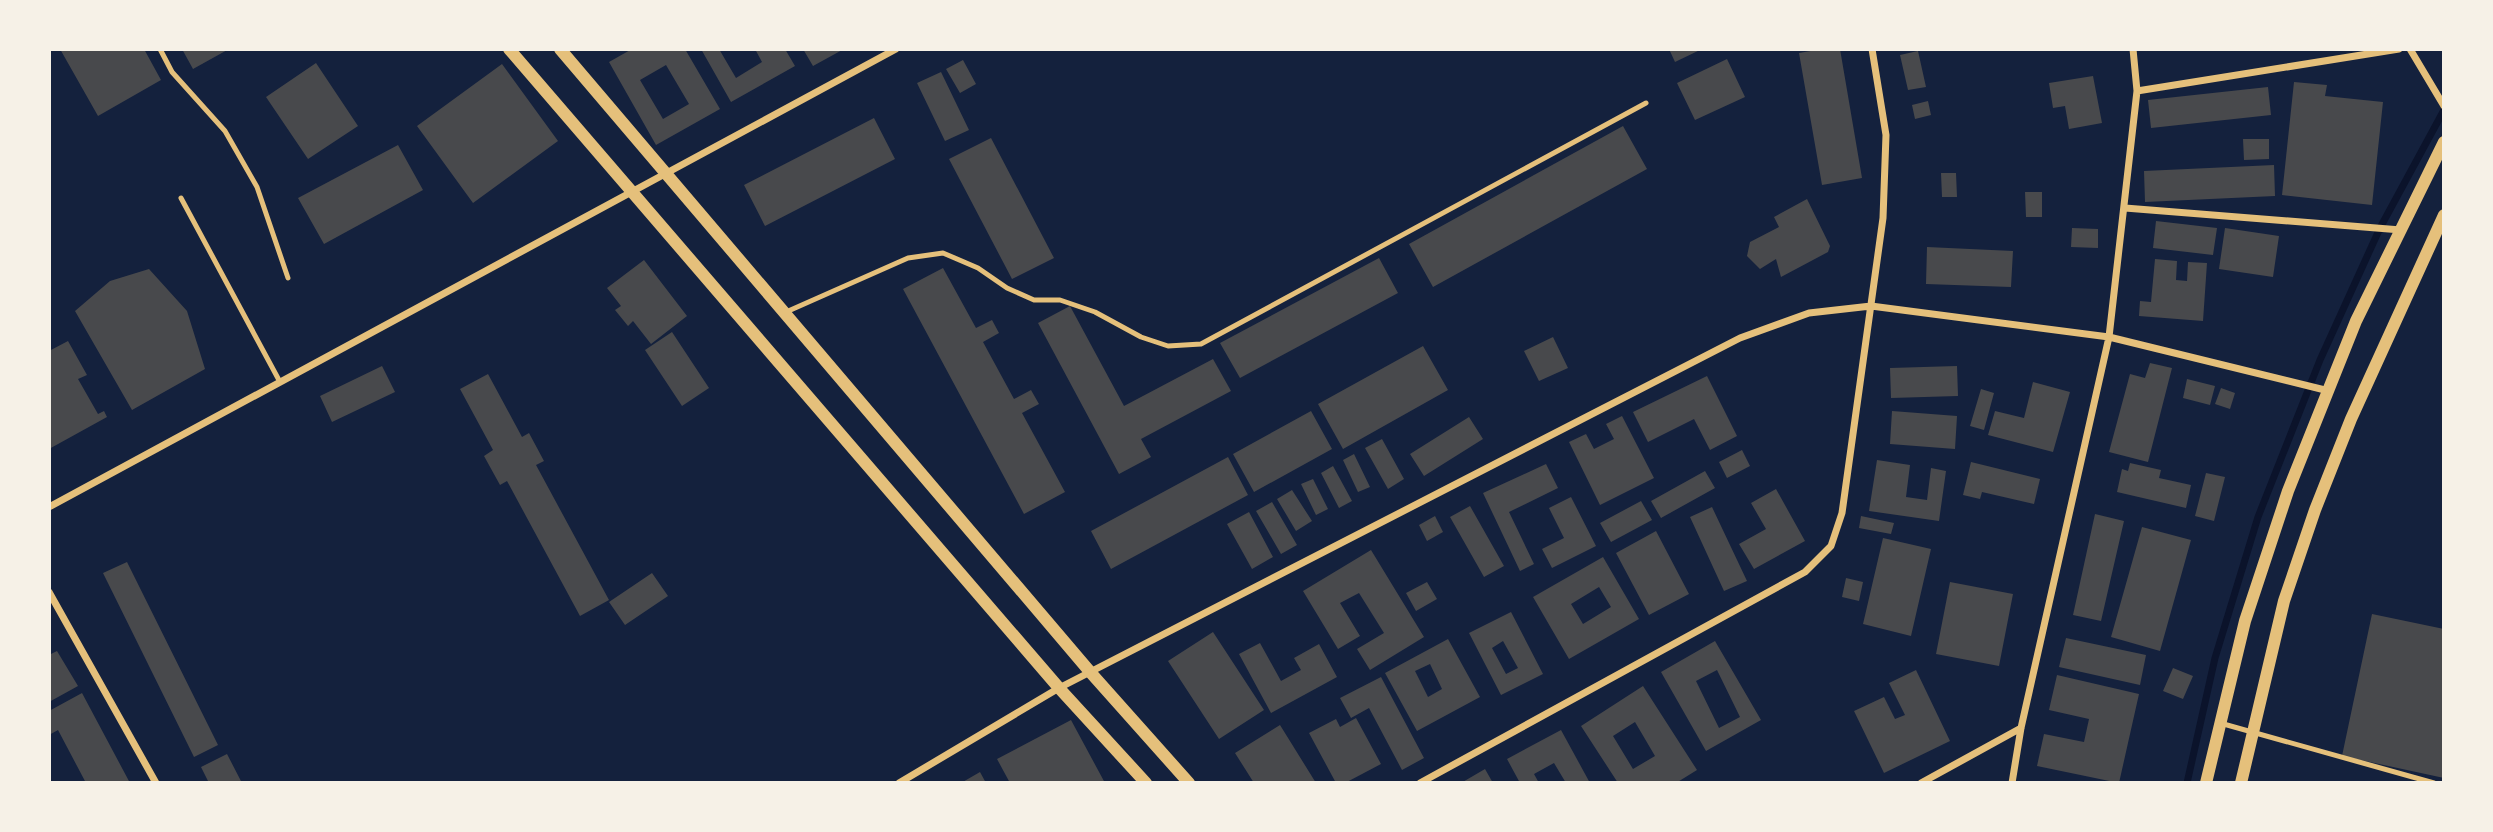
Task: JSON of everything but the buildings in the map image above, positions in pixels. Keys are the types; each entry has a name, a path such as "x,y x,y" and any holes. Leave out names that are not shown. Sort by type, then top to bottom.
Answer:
{"street":[{"path":"509,49 1059,688 1146,783"},
{"path":"560,49 1091,673 1189,783"},
{"path":"49,507 896,49"},
{"path":"1420,783 1805,572 1831,547 1842,513 1883,218 1886,135 1872,49"},
{"path":"2012,783 2021,728 2109,337 2137,90 2133,49"},
{"path":"2137,90 2399,49"},
{"path":"2410,49 2444,106"},
{"path":"2206,783 2245,621 2288,491 2356,321 2444,142"},
{"path":"2125,208 2400,230"},
{"path":"2241,783 2284,601 2315,510 2351,419 2443,221"},
{"path":"899,783 1059,688 1740,338 1809,313 1871,306 2109,337 2329,391"},
{"path":"49,592 156,783"},
{"path":"1921,783 2021,728"}],"lane":[{"path":"160,49 172,72 225,131 257,187 288,278"},
{"path":"784,313 908,258 943,253 978,268 1007,288 1034,300 1060,300 1095,312 1141,337 1168,346 1201,344 1646,103"},
{"path":"181,198 280,382"},
{"path":"2220,723 2434,783"}],"waterway":[{"path":"2187,783 2215,658 2258,517 2320,360 2380,228 2444,110"}]}
